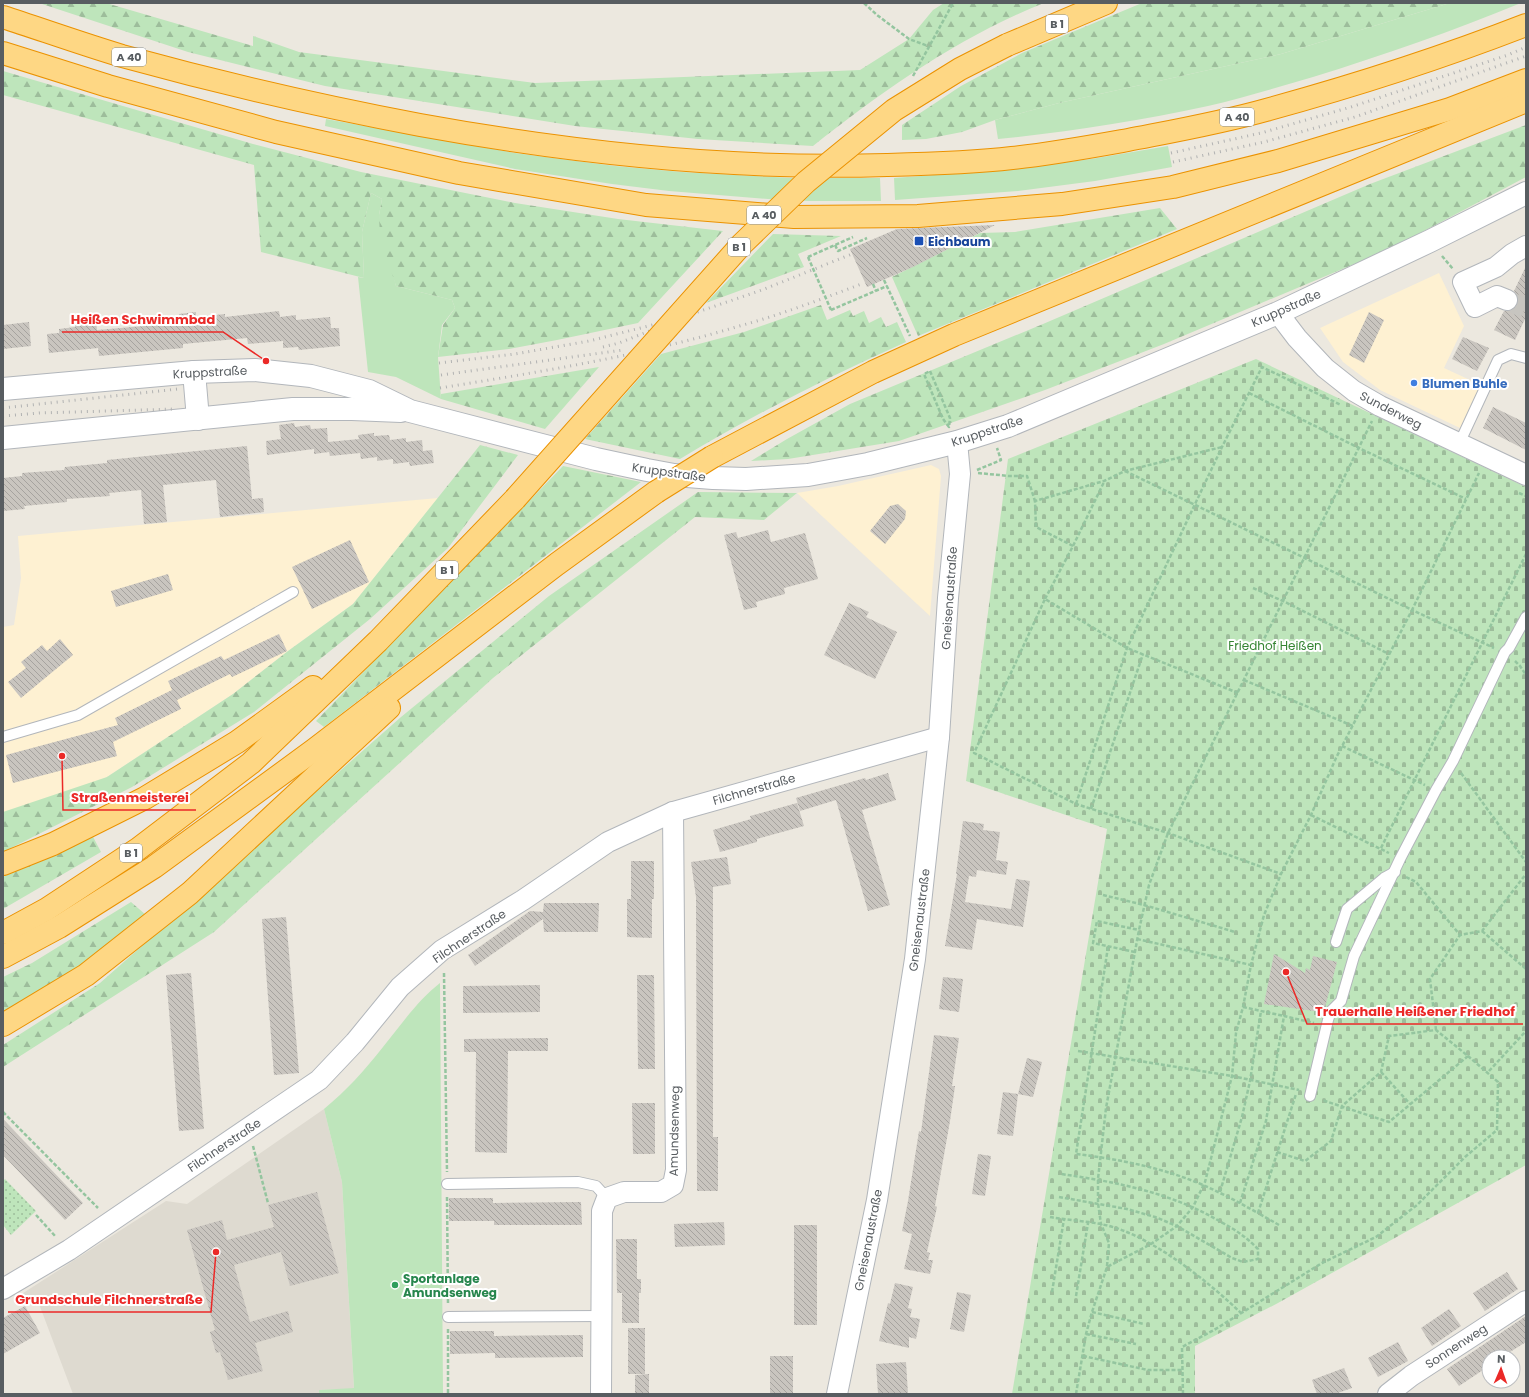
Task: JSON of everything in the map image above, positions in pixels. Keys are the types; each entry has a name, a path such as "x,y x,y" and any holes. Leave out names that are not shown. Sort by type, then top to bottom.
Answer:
{"highway":[{"name":"B 1","path":"3,933 47,909 138,849 251,763 378,641 515,499 742,244 806,182 894,110 960,69 1007,45 1106,3"},
{"name":"A 40","path":"3,17 119,55 257,92 465,133 567,149 668,159 734,164 834,167 937,164 1011,158 1086,147 1198,126 1264,111 1409,68 1526,25"},
{"name":"A 40","path":"3,53 108,86 276,132 458,173 646,205 794,217 918,216 1062,204 1173,187 1278,161 1443,112 1526,80"},
{"path":"3,957 59,927 154,867 314,750 557,564 656,492 712,457 873,372 954,335 1526,101"},
{"path":"3,1025 86,975 190,893 486,619"},
{"path":"3,864 53,844 145,798 237,742 378,641"}],"street":[{"name":"Kruppstraße","path":"3,438 198,420 293,409 352,408 410,411 596,459 667,474 746,479 808,475 868,464 991,432 1278,313 1430,241 1526,193"},
{"path":"1496,267 1502,298 1475,307 1463,282 1496,267 1512,254 1526,246"},
{"name":"Sunderweg","path":"1278,313 1297,338 1325,368 1354,391 1380,406 1526,475"},
{"name":"Kruppstraße","path":"3,389 194,372 255,370 311,376 369,391 410,411"},
{"path":"194,372 198,420"},
{"name":"Gneisenaustraße","path":"837,1394 877,1200 914,967 939,737 949,591 960,474 957,442"},
{"name":"Filchnerstraße","path":"3,1289 69,1250 319,1080 355,1042 400,987 442,950 523,900 608,842 673,812 939,737"},
{"name":"Amundsenweg","path":"607,1198 624,1192 661,1192 673,1186 676,1170 673,812"},
{"path":"601,1394 602,1211 607,1198"},
{"name":"Sonnenweg","path":"1388,1394 1411,1376 1526,1301"}],"lane":[{"path":"1459,444 1498,360 1511,354 1526,358"},
{"path":"3,737 78,715 293,592"},
{"path":"1310,1096 1330,1011 1342,1001 1354,956 1400,859 1453,761 1505,652 1509,648 1526,617"},
{"path":"1336,942 1347,909 1384,878 1395,872"},
{"path":"447,1184 578,1182 596,1186 607,1198"},
{"path":"448,1317 602,1316"}],"path":[{"path":"864,3 877,15 909,39 928,46"},
{"path":"911,79 953,3"},
{"path":"853,237 808,257 831,310 886,286"},
{"path":"835,245 838,251 868,238"},
{"path":"1430,241 1463,282"},
{"path":"884,280 911,339"},
{"path":"873,284 876,291"},
{"path":"1076,804 1127,648 1222,447 1262,367"},
{"path":"930,371 950,418 949,428 943,419 924,374 930,371"},
{"path":"1250,393 1359,448 1466,499"},
{"path":"1076,1394 1086,1334 1107,1267 1109,1243 1101,1224 1098,1202 1098,1179 1106,1108 1114,1057 1134,952 1150,885 1168,833 1380,406"},
{"path":"972,472 1002,460 991,432"},
{"path":"1035,501 1104,481 1124,471 1222,447"},
{"path":"1124,471 1305,557 1412,610 1505,652 1520,666 1526,675"},
{"path":"1107,1267 1152,1244 1177,1226 1193,1207 1204,1185 1232,1076 1236,1033 1243,1007 1251,964 1264,916 1280,874 1311,814 1342,746 1412,610 1478,472 1485,476"},
{"path":"982,473 1027,476 1035,501 1036,527 1073,546"},
{"path":"1104,481 1073,546 1045,599 974,753 1076,804 1168,833 1280,874"},
{"path":"1512,489 1526,496"},
{"path":"1381,848 1526,554"},
{"path":"1253,588 1283,601 1389,654"},
{"path":"1045,599 1127,648 1238,693"},
{"path":"1091,809 1143,654"},
{"path":"1244,680 1353,726"},
{"path":"1342,746 1436,790"},
{"path":"1453,761 1526,862"},
{"path":"1311,814 1381,848 1400,859"},
{"path":"1395,872 1416,882 1460,934"},
{"path":"1183,1394 1182,1346 1242,1314 1322,1263 1376,1237 1417,1205 1465,1157 1497,1130 1498,1082 1436,1030 1430,979 1460,934 1482,930 1526,874"},
{"path":"1103,896 1235,932"},
{"path":"1134,952 1093,943 1097,921 1139,930"},
{"path":"1482,930 1526,969"},
{"path":"1137,939 1251,964"},
{"path":"1108,946 1090,1053 1076,1154 1135,1163 1204,1185 1220,1192 1279,1225"},
{"path":"1243,1007 1326,1026"},
{"path":"1220,1192 1242,1117 1250,1081 1261,1011"},
{"path":"1240,1203 1266,1121 1284,1016"},
{"path":"1277,1152 1305,1160 1331,1141 1342,1106 1381,1072 1389,1036 1436,1030"},
{"path":"1489,1071 1526,1031"},
{"path":"1078,1051 1272,1084 1297,1090 1310,1096 1389,1122 1468,1056"},
{"path":"1381,1072 1410,1104"},
{"path":"1258,1213 1297,1090"},
{"path":"3,1112 111,1221"},
{"path":"249,1128 268,1203"},
{"path":"1059,1197 1098,1202 1127,1208 1177,1226 1232,1258 1243,1262 1258,1259 1258,1249 1246,1236 1193,1207 1153,1192 1098,1179 1061,1174"},
{"path":"36,1215 69,1250"},
{"path":"1050,1217 1101,1224 1119,1229 1152,1244 1219,1292 1242,1314"},
{"path":"1052,1292 1064,1219"},
{"path":"1076,1296 1088,1223"},
{"path":"1092,1312 1144,1324"},
{"path":"1086,1334 1136,1344"},
{"path":"1083,1356 1148,1370 1183,1370"}],"shaded area":[{"path":"1439,273 1464,326 1444,368 1483,386 1460,428 1380,390 1343,362 1320,328"},
{"path":"931,465 939,469 941,476 930,616 797,493 838,486"},
{"path":"438,498 353,604 288,651 233,694 107,777 3,836 3,627 14,625 21,578 18,536"},
{"path":"324,1109 342,1182 354,1389 319,1390 319,1394 73,1394 39,1304 34,1298 28,1296 17,1297 166,1201 187,1204"}],"green space":[{"path":"39,3 106,3 253,46 253,36 299,52 535,83 860,70 909,39 933,10 944,3 1044,3 952,48 895,85 813,146 698,139 575,126 325,86 188,52"},
{"path":"1142,3 1450,3 1281,54 1059,103 995,120 962,132 926,139 902,140 902,125 961,86 1022,53"},
{"path":"1450,3 1521,3 1444,33 1392,51 1313,77 1234,100 1130,121 1051,133 998,139 995,120 1059,103 1281,54"},
{"path":"3,71 253,144 361,172 515,203 618,219 723,231 638,323 509,349 438,357 443,325 455,308 452,300 396,286 380,236 379,215 382,199 371,193 362,232 364,278 261,252 254,165 3,95"},
{"path":"326,119 515,153 615,166 682,172 792,178 880,178 881,201 809,201 768,199 669,191 612,184 515,169 325,126"},
{"path":"1526,125 1526,177 1390,249 1164,344 1045,390 899,441 788,459 751,461 850,404 1043,324 1370,184"},
{"path":"1168,146 1172,167 1095,181 1018,191 895,200 894,178 1014,169 1091,159"},
{"path":"371,193 382,199 379,215 396,286 452,300 455,308 442,325 438,357 441,399 396,377 368,372 358,277 364,278 362,232"},
{"path":"1160,208 1177,229 918,336 892,277 980,233 1015,232"},
{"path":"773,234 841,236 798,254 804,267 706,303"},
{"path":"821,305 827,320 850,310 853,316 864,311 869,323 881,317 886,327 897,322 906,342 791,397 680,459 585,439 661,354 744,332"},
{"name":"Friedhof Heißen","path":"1256,359 1526,487 1526,1165 1278,1303 1195,1346 1195,1394 1012,1394 1107,829 966,781 1008,459"},
{"path":"599,367 545,429 441,399 441,394"},
{"path":"480,445 518,455 448,548 370,619 254,712 132,787 3,852 3,812 107,777 233,694 288,651 353,604"},
{"path":"563,466 641,482 324,727 316,721"},
{"path":"698,492 797,493 764,520 695,517 493,678 214,932 3,1067 3,1045 100,983 401,717 549,596"},
{"path":"91,833 101,852 3,909 3,877"},
{"path":"131,902 146,915 92,961 3,1016 3,977 32,963"},
{"name":"Sportanlage Amundsenweg","path":"440,983 443,1394 319,1394 319,1390 354,1388 342,1182 324,1109 355,1080 417,1005"},
{"path":"5,1179 36,1211 11,1235 3,1225 3,1181"}],"building":[{"path":"995,225 913,267 867,287 850,249 897,229"},
{"path":"1526,266 1526,317 1515,340 1494,330 1504,311 1514,309 1517,305 1518,298 1514,291"},
{"path":"279,311 280,317 296,315 296,320 330,317 331,328 339,328 340,346 299,350 298,347 283,348 283,341 248,344 247,338 183,344 183,348 99,356 98,348 49,353 47,334 59,333 59,329 75,327 75,323 96,321 97,330 180,323 179,314 196,312 196,317 225,314 225,317"},
{"path":"1369,312 1384,320 1364,363 1349,355"},
{"path":"29,322 31,346 3,349 3,325"},
{"path":"1463,337 1489,348 1477,371 1452,359"},
{"path":"1493,407 1526,423 1526,450 1483,428"},
{"path":"294,423 295,427 310,425 311,429 327,428 328,442 359,439 358,435 374,433 374,436 389,435 390,440 406,438 406,442 422,440 423,451 432,450 434,463 410,466 409,462 393,464 393,459 377,461 377,457 361,459 360,453 330,456 329,452 314,454 314,449 267,455 266,441 281,439 279,425"},
{"path":"247,446 252,499 263,498 264,512 220,517 216,480 163,485 167,522 144,524 141,490 109,493 110,496 67,499 67,502 24,506 25,509 3,511 3,478 22,476 22,473 64,470 65,467 107,463 107,460"},
{"path":"898,504 906,511 905,519 885,544 870,531 890,506"},
{"path":"768,530 771,542 805,533 818,579 784,588 785,594 756,602 757,607 744,610 724,535 736,532 738,538"},
{"path":"350,540 369,582 312,609 292,567"},
{"path":"168,574 173,590 116,607 111,591"},
{"path":"849,603 869,612 866,617 897,632 875,679 824,655"},
{"path":"279,634 287,651 232,677 230,674 177,700 181,709 113,742 117,756 13,783 6,755 118,725 115,718 172,690 168,681 221,656 224,660"},
{"path":"60,639 73,655 21,698 8,682 26,668 21,662 42,645 47,651"},
{"path":"888,773 896,800 862,810 890,905 868,911 836,800 800,811 796,798 865,778 866,780"},
{"path":"797,803 804,826 757,839 757,842 720,852 713,830 751,819 750,816"},
{"path":"963,821 984,824 983,830 1000,832 996,860 1008,862 1006,875 977,870 976,877 969,876 965,902 1011,909 1016,879 1030,881 1023,927 977,919 972,950 945,946 957,874"},
{"path":"727,857 731,884 713,887 713,1137 718,1137 718,1191 697,1191 696,897 691,862"},
{"path":"631,861 654,861 652,938 627,937 627,899 631,899"},
{"path":"544,903 599,903 598,932 544,932 543,919 475,966 468,955 530,911 543,912"},
{"path":"286,917 299,1073 274,1075 262,919"},
{"path":"1274,954 1305,973 1306,968 1310,970 1313,956 1337,962 1324,1011 1313,1011 1264,1004"},
{"path":"191,973 204,1129 179,1131 166,975"},
{"path":"637,975 654,975 655,1069 638,1069"},
{"path":"943,977 963,979 959,1012 939,1009"},
{"path":"540,985 540,1012 463,1013 463,986"},
{"path":"934,1035 959,1038 952,1086 955,1086 950,1121 935,1206 937,1207 927,1252 930,1253 928,1260 933,1260 930,1274 904,1269 912,1234 902,1231 919,1131 921,1132"},
{"path":"548,1038 548,1051 508,1051 507,1153 475,1152 476,1052 464,1052 464,1039"},
{"path":"1027,1058 1042,1062 1033,1097 1018,1094"},
{"path":"1003,1092 1018,1094 1013,1136 997,1134"},
{"path":"632,1103 655,1103 655,1154 633,1154"},
{"path":"3,1119 83,1203 65,1220 3,1155"},
{"path":"978,1154 991,1156 985,1196 972,1194"},
{"path":"317,1192 339,1273 290,1286 281,1252 234,1265 250,1322 288,1311 293,1332 255,1343 263,1371 228,1380 220,1352 216,1353 210,1332 215,1330 187,1230 222,1220 227,1240 274,1227 268,1205"},
{"path":"449,1198 493,1198 493,1203 581,1202 582,1225 494,1225 494,1221 449,1221"},
{"path":"724,1222 725,1245 675,1247 674,1224"},
{"path":"794,1225 817,1225 817,1325 794,1325"},
{"path":"616,1239 637,1239 637,1279 641,1279 641,1293 639,1293 639,1323 622,1323 622,1293 617,1293"},
{"path":"1507,1272 1518,1289 1485,1311 1473,1293"},
{"path":"895,1283 913,1287 908,1308 912,1309 910,1317 920,1319 916,1339 909,1337 909,1348 879,1341 888,1303 890,1304"},
{"path":"957,1292 971,1295 964,1332 950,1329"},
{"path":"25,1306 40,1333 3,1354 3,1318"},
{"path":"1449,1309 1461,1326 1432,1346 1421,1328"},
{"path":"1526,1316 1526,1342 1515,1349 1481,1349 1481,1371 1459,1386 1447,1369"},
{"path":"628,1328 645,1328 645,1374 628,1374"},
{"path":"450,1331 494,1331 494,1336 583,1335 583,1357 495,1358 495,1353 450,1354"},
{"path":"1398,1342 1408,1361 1378,1377 1368,1358"},
{"path":"770,1356 793,1356 793,1394 770,1394"},
{"path":"906,1362 908,1394 878,1394 876,1364"},
{"path":"1344,1368 1352,1388 1335,1394 1317,1394 1312,1380"},
{"path":"649,1374 649,1394 635,1394 635,1375"}],"tunnel":[{"path":"1507,300 1526,309"}],"railway":[{"path":"1171,153 1261,133 1351,107 1508,55 1526,47"},
{"path":"1173,162 1264,142 1355,117 1526,56"},
{"path":"439,363 515,354 589,341 680,318 762,290 852,254"},
{"path":"440,388 552,369 663,347 769,317 864,283"},
{"path":"603,347 619,343 652,330"},
{"path":"441,375 623,350"},
{"path":"3,408 178,389"},
{"path":"3,416 39,413 176,409"}],"place":[{"name":"Eichbaum","path":"919,241"},
{"name":"Heißen Schwimmbad","path":"266,361"},
{"name":"Blumen Buhle","path":"1414,383"},
{"name":"Straßenmeisterei","path":"62,756"},
{"name":"Trauerhalle Heißener Friedhof","path":"1286,972"},
{"name":"Grundschule Filchnerstraße","path":"216,1252"},
{"name":"Sportanlage Amundsenweg","path":"395,1285"}]}
